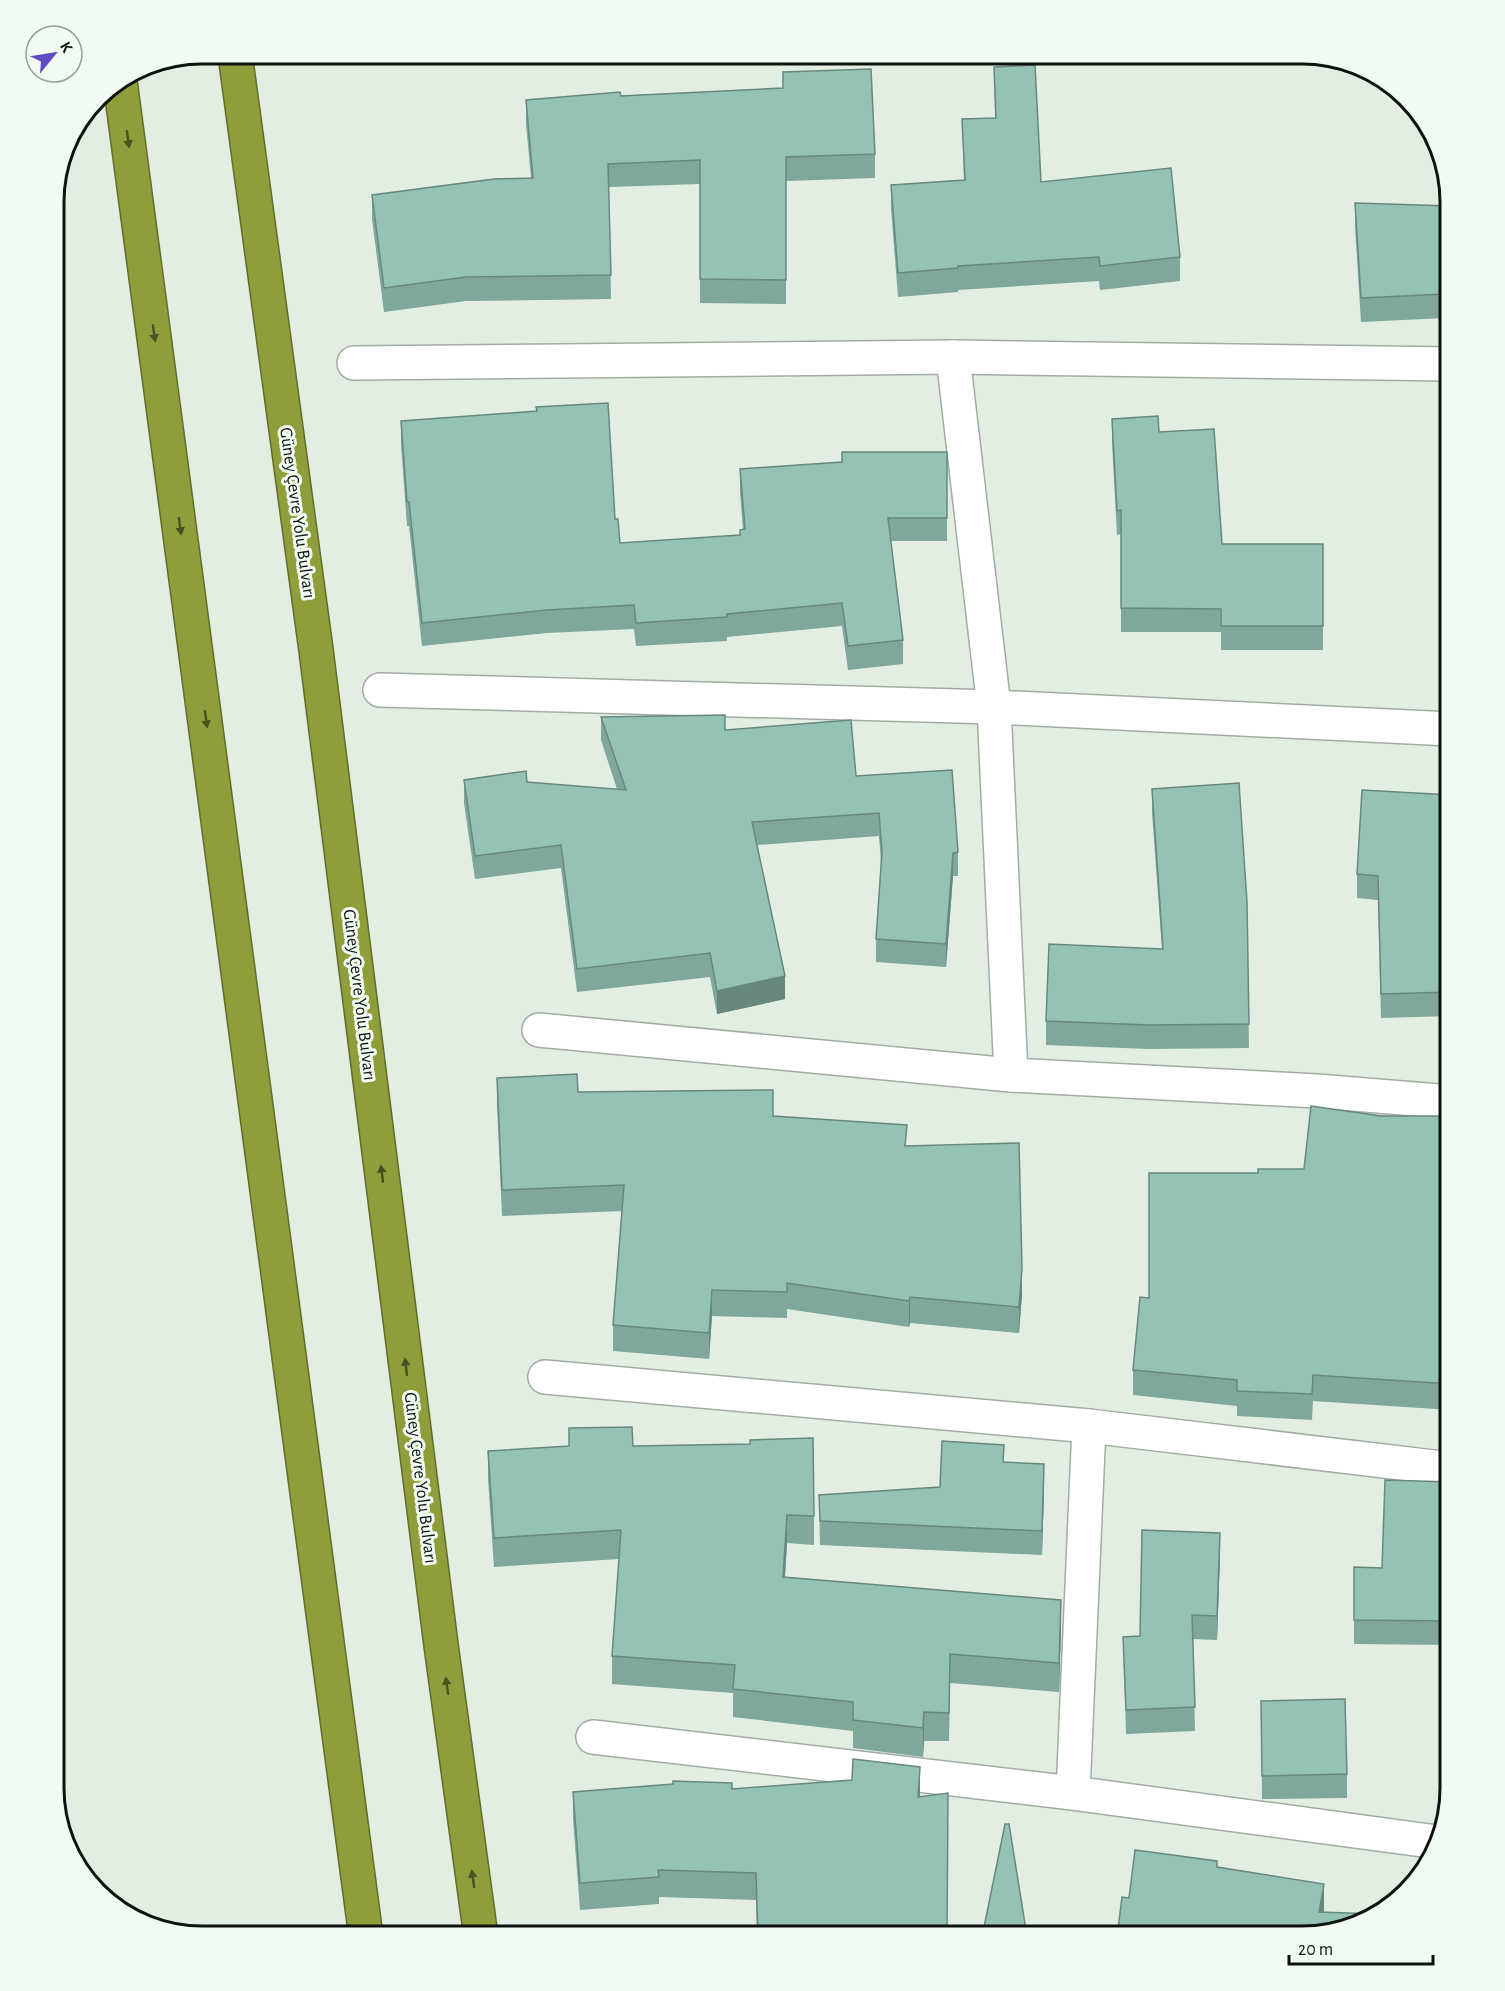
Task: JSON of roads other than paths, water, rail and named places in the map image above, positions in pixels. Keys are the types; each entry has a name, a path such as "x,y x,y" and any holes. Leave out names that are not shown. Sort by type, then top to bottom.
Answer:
{"highway":[{"name":"Güney Çevre Yolu Bulvarı","path":"236,64 316,650 441,1645 479,1926"},
{"path":"121,91 365,1926"}],"street":[{"path":"953,357 994,706 1011,1075"},
{"path":"354,363 953,357 1440,364"},
{"path":"380,690 994,706 1440,728"},
{"path":"539,1030 1011,1075 1317,1091 1440,1101"},
{"path":"545,1377 1089,1426 1440,1468"},
{"path":"1073,1793 1089,1426"},
{"path":"593,1737 1073,1793 1430,1841"}]}
